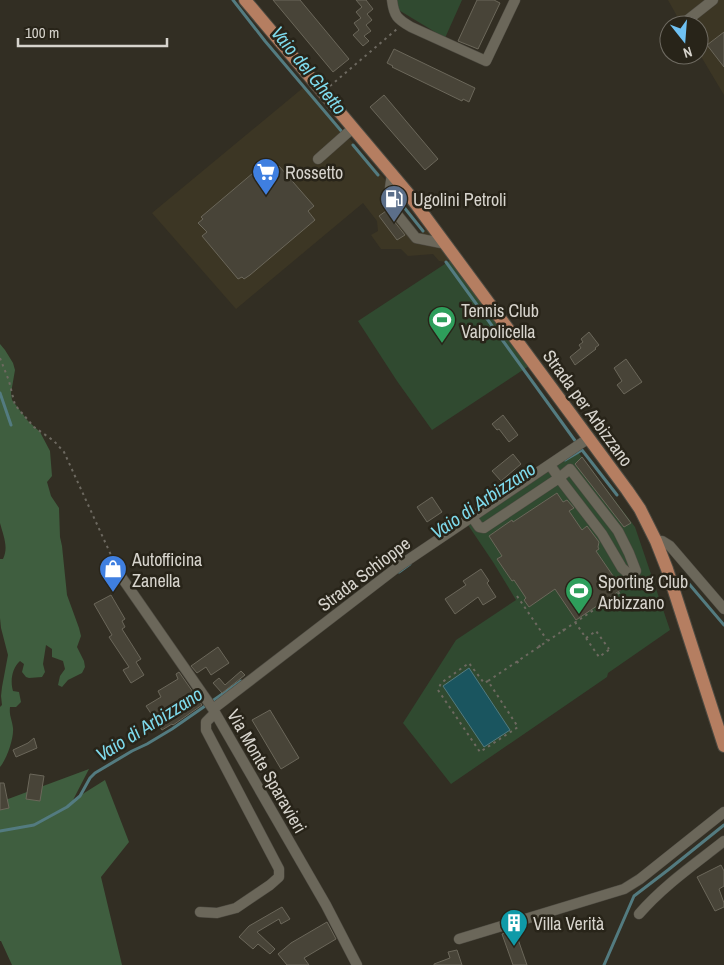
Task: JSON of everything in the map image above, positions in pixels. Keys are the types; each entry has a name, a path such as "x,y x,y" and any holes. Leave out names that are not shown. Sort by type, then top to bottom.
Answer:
{"main road":[{"name":"Strada per Arbizzano","path":"245,0 408,192 640,509 667,569 724,746"}],"street":[{"path":"392,0 394,12 404,24 486,61 515,0"},
{"path":"694,15 713,0"},
{"path":"318,158 353,128"},
{"path":"392,173 388,203 416,238 446,244"},
{"name":"Strada Schioppe","path":"214,711 399,566 472,517 554,470 589,438"},
{"path":"472,517 480,527 484,528 554,470 570,469 618,532 636,571 629,574 622,568 602,534 554,470"},
{"path":"656,541 662,541 670,546 724,610"},
{"name":"Via Monte Sparavieri","path":"120,574 214,711 326,905 357,965"},
{"path":"200,912 217,912 236,908 279,877 279,869 206,730 206,722 214,711"},
{"path":"459,940 624,889 640,879 724,812"},
{"path":"639,914 650,901 724,841"}],"path":[{"path":"323,92 404,24"},
{"path":"0,358 9,380 15,405 34,427 54,441 64,452 120,574"},
{"path":"488,681 518,727 480,752 438,690 441,683 469,663 484,683 488,681 622,591"},
{"path":"517,596 547,640"},
{"path":"524,606 528,604"},
{"path":"575,622 599,657 610,649 596,630 586,638"},
{"path":"563,629 566,634"},
{"path":"539,645 542,650"},
{"path":"516,661 520,665"}],"shaded area":[{"path":"668,0 724,0 724,95 706,65 709,65 709,15 676,15"},
{"path":"304,87 388,183 396,194 393,202 419,234 426,229 450,259 446,262 439,261 433,254 408,256 401,249 381,249 371,235 378,231 377,221 363,203 236,309 152,213"}],"green space":[{"path":"397,0 462,0 445,38 397,9"},
{"name":"Tennis Club Valpolicella","path":"451,260 529,366 432,430 358,321"},
{"path":"0,344 13,363 15,370 11,393 12,400 28,421 40,432 50,451 52,476 47,482 51,496 59,508 60,537 67,595 81,636 77,647 85,667 82,673 68,680 62,687 58,685 60,676 65,669 63,661 52,657 52,649 46,645 43,664 45,672 42,677 26,677 22,672 24,664 20,661 17,664 13,671 12,683 13,691 19,692 21,702 16,707 10,707 13,728 11,743 0,767 0,707 2,705 2,687 8,655 0,618 0,559 3,559 5,554 5,541 0,523"},
{"name":"Sporting Club Arbizzano","path":"578,452 635,527 670,630 608,673 607,677 451,784 403,723 456,640 516,600 468,525"},
{"path":"89,769 73,800 105,780 129,842 101,877 122,965 12,965 0,941 0,802"}],"water":[{"path":"469,668 510,730 484,747 443,686"}],"building":[{"path":"273,0 300,0 349,59 333,72"},
{"path":"356,0 366,0 373,9 367,14 372,20 366,25 371,31 364,36 369,41 363,46 353,35 359,30 354,23 361,18 356,12 362,7"},
{"path":"477,0 494,0 500,3 478,49 458,41"},
{"path":"724,32 724,67 709,48 709,43"},
{"path":"394,49 475,88 469,102 463,99 462,101 392,67 387,63"},
{"path":"384,95 438,159 425,170 370,107"},
{"path":"266,162 273,171 279,166 314,206 308,211 315,220 250,275 244,279 242,277 238,279 202,236 207,232 198,223 203,219 201,217"},
{"path":"386,211 405,235 397,240 379,216"},
{"path":"589,332 599,345 575,365 570,357 581,348 579,345 583,342 581,339"},
{"path":"626,359 642,382 624,394 617,385 622,381 614,368"},
{"path":"503,415 518,435 509,442 499,429 497,430 492,424"},
{"path":"513,454 521,464 501,481 492,471"},
{"path":"582,457 631,523 624,527 575,464"},
{"path":"557,493 563,502 567,500 574,508 569,511 582,530 587,526 599,542 599,549 596,551 622,589 576,620 555,589 529,607 524,600 526,598 514,580 512,581 497,559 502,556 489,536"},
{"path":"432,497 442,512 427,522 417,507"},
{"path":"481,569 496,597 483,605 478,597 455,614 445,599 466,585 463,581"},
{"path":"111,595 125,619 122,621 125,627 122,629 141,659 136,662 144,675 131,683 123,670 129,667 109,637 112,635 94,604"},
{"path":"218,647 229,663 211,675 206,667 197,673 191,666"},
{"path":"241,671 245,675 222,693 213,683 219,678 225,685"},
{"path":"179,672 202,705 173,725 162,730 146,706 161,697 158,691 178,679 176,674"},
{"path":"270,710 299,758 281,769 252,720"},
{"path":"34,738 37,748 16,757 13,750"},
{"path":"30,774 44,776 40,801 26,799"},
{"path":"0,783 4,783 9,808 0,810"},
{"path":"721,865 724,871 724,886 719,889 724,907 715,911 697,877"},
{"path":"282,907 290,919 281,924 279,919 257,932 275,949 270,954 258,944 253,949 239,937 249,926"},
{"path":"327,922 336,939 304,958 309,965 287,965 278,954 291,943"},
{"name":"Villa Verità","path":"515,930 527,965 513,965 502,934"},
{"path":"457,950 462,965 434,965 450,958 448,952"}],"waterway":[{"name":"Vaio del Ghetto","path":"233,0 343,133"},
{"name":"Vaio del Ghetto","path":"353,145 378,175"},
{"name":"Vaio del Ghetto","path":"395,196 423,231"},
{"name":"Vaio del Ghetto","path":"446,262 576,442"},
{"path":"0,393 11,425"},
{"name":"Vaio del Ghetto","path":"582,450 617,495"},
{"name":"Vaio di Arbizzano","path":"565,460 582,450"},
{"name":"Vaio di Arbizzano","path":"399,572 410,564"},
{"name":"Vaio del Ghetto","path":"684,578 724,625"},
{"name":"Vaio di Arbizzano","path":"0,831 34,825 67,807 80,796 95,773 172,729 241,681"},
{"path":"604,965 634,896 724,825"}],"place":[{"name":"Rossetto","path":"266,196"},
{"name":"Ugolini Petroli","path":"394,223"},
{"name":"Tennis Club Valpolicella","path":"442,344"},
{"name":"Autofficina Zanella","path":"113,593"},
{"name":"Sporting Club Arbizzano","path":"579,615"},
{"name":"Villa Verità","path":"514,947"}]}
